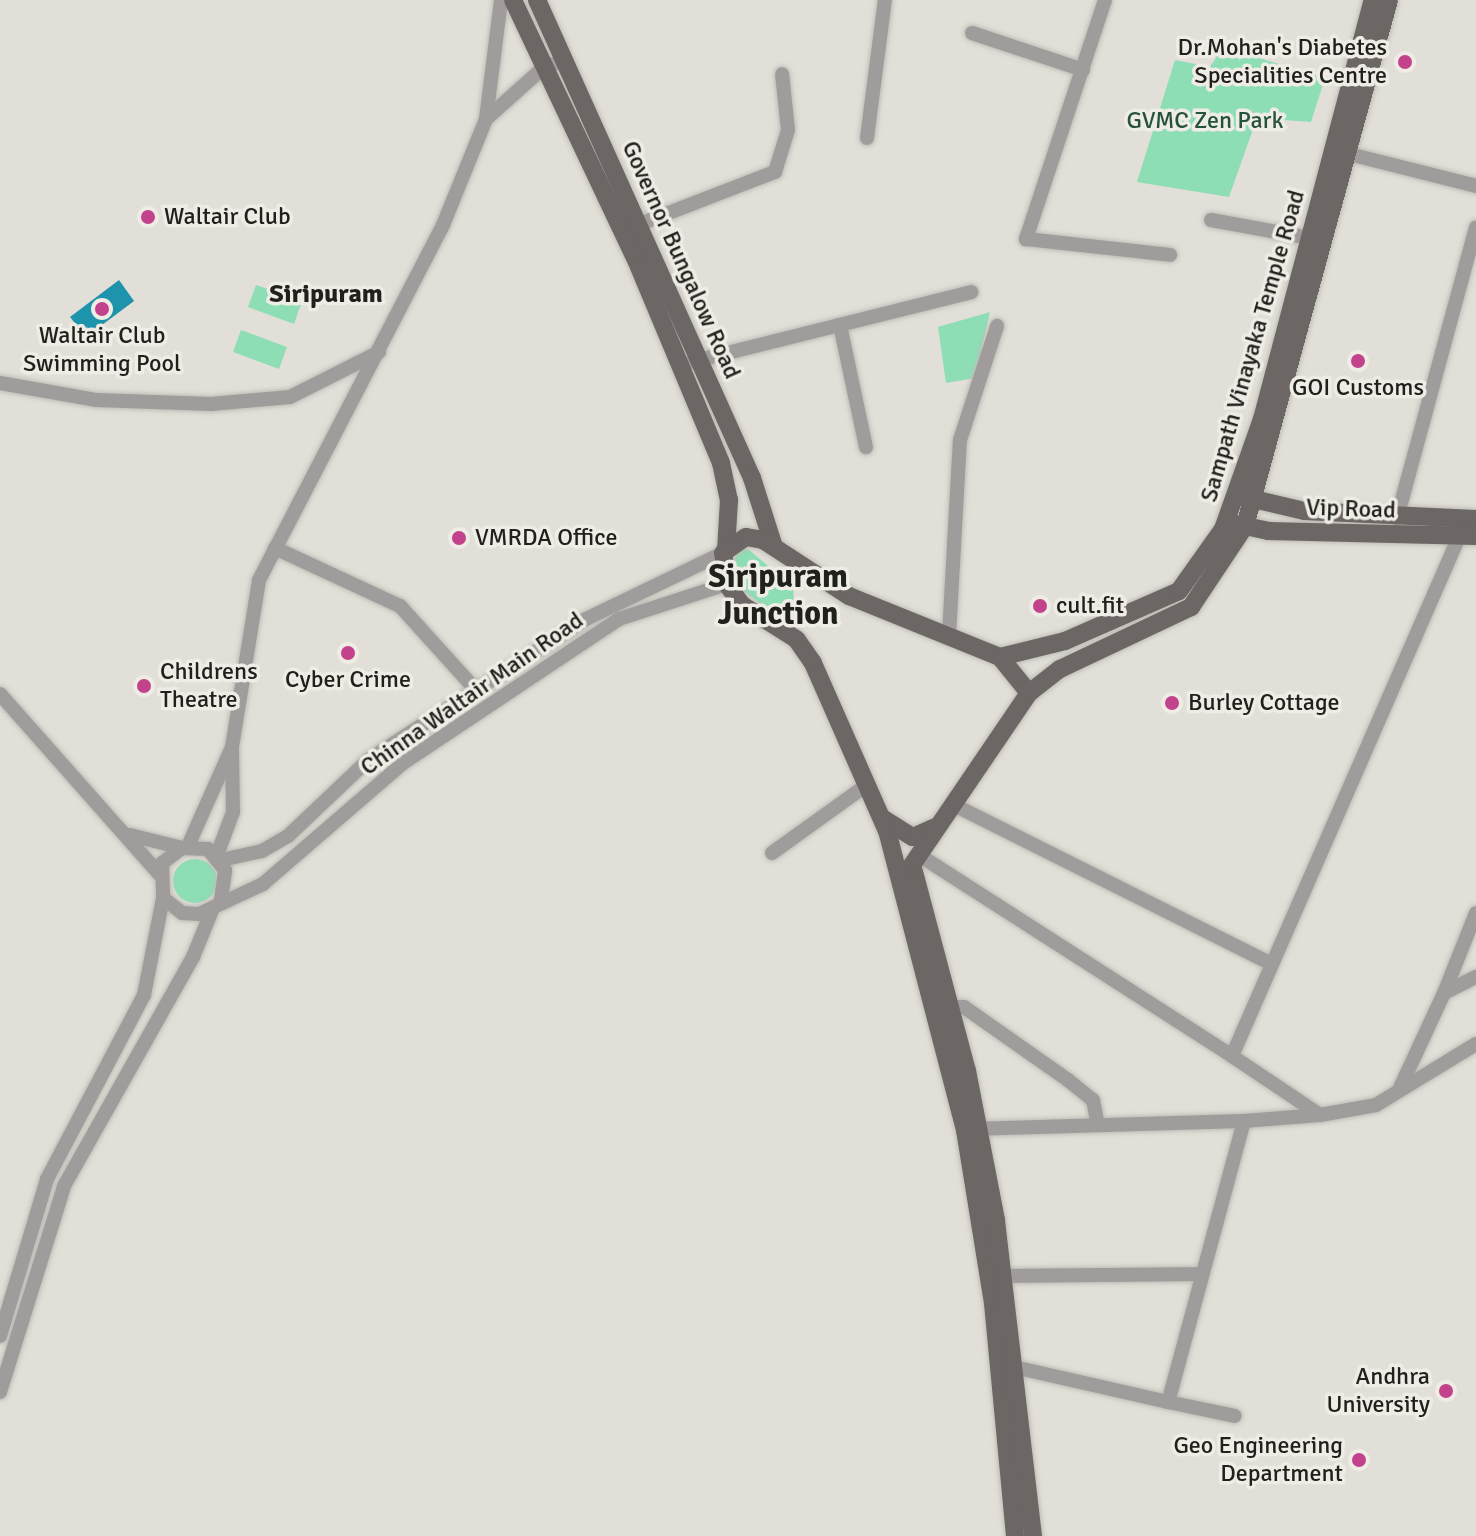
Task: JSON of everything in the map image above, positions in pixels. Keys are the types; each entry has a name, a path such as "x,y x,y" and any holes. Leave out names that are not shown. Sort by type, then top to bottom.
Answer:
{"main road":[{"path":"513,0 680,366 726,481 724,551 727,584 753,616 796,639 840,715 881,818 972,1128 1005,1276 1033,1536"},
{"name":"Governor Bungalow Road","path":"537,0 640,224 773,544"},
{"name":"Sampath Vinayaka Temple Road","path":"1000,657 1065,641 1179,591 1227,521 1310,238 1373,0"},
{"name":"Sampath Vinayaka Temple Road","path":"919,855 1029,693 1060,669 1191,607 1245,526 1257,500 1389,0"},
{"name":"Vip Road","path":"1236,494 1257,500 1397,518 1476,519"},
{"name":"Vip Road","path":"1227,521 1245,526 1468,537"},
{"path":"724,551 754,536 773,544 816,577 1000,657 1029,693"},
{"path":"881,818 913,837 940,822"},
{"path":"919,855 912,865 952,1007 972,1128 993,1303 1015,1536"}],"street":[{"path":"0,1392 64,1186 193,957 227,880 219,858 233,812 232,747 248,627 275,548 414,289 486,119 501,0"},
{"path":"867,138 885,0"},
{"path":"1105,0 1026,239 1170,255"},
{"path":"972,33 1083,70"},
{"path":"486,119 542,69 565,59"},
{"path":"640,224 775,172 788,130 782,74"},
{"path":"1349,154 1476,186"},
{"path":"1211,220 1310,238"},
{"path":"1397,518 1476,228"},
{"path":"680,366 971,292"},
{"path":"840,325 866,447"},
{"path":"949,635 960,440 997,326"},
{"path":"0,383 145,404 227,403 290,397 379,352"},
{"path":"1232,1056 1271,964 1468,537"},
{"path":"275,548 400,606 476,690"},
{"name":"Chinna Waltair Main Road","path":"219,858 262,851 288,836 368,760 625,595 724,551"},
{"name":"Chinna Waltair Main Road","path":"217,904 263,884 403,763 619,619 727,584"},
{"path":"0,694 71,782 130,835 159,874 163,898 144,995 47,1179 0,1336"},
{"path":"159,874 185,847 232,747"},
{"path":"772,853 868,784"},
{"path":"952,804 1271,964"},
{"path":"130,835 219,858"},
{"path":"919,855 1320,1115"},
{"path":"163,898 182,913 217,904"},
{"path":"1399,1090 1444,993 1469,949 1476,913"},
{"path":"1444,993 1476,977"},
{"path":"952,1007 964,1007 1068,1080 1093,1100 1097,1121"},
{"path":"972,1128 1097,1121 1244,1121 1356,1112 1476,1044"},
{"path":"1168,1402 1200,1274 1244,1121"},
{"path":"1005,1276 1200,1274"},
{"path":"1014,1367 1235,1416"}],"green space":[{"name":"GVMC Zen Park","path":"1223,47 1325,78 1311,122 1257,118 1229,197 1137,182 1175,60 1210,67"},
{"path":"256,285 302,301 294,324 248,307"},
{"path":"990,312 975,378 946,383 938,327"},
{"path":"241,330 287,347 279,369 233,352"},
{"path":"748,549 793,587 795,617 775,616 743,590 732,566 738,550"},
{"path":"195,859 210,866 217,881 210,896 195,903 180,896 173,881 180,866"}],"water":[{"name":"Waltair Club Swimming Pool","path":"119,280 134,301 86,337 70,317"}],"place":[{"name":"Dr.Mohan's Diabetes Specialities Centre","path":"1405,62"},
{"name":"Waltair Club","path":"148,217"},
{"name":"Waltair Club Swimming Pool","path":"102,309"},
{"name":"GOI Customs","path":"1358,361"},
{"name":"VMRDA Office","path":"459,538"},
{"name":"cult.fit","path":"1040,606"},
{"name":"Cyber Crime","path":"348,653"},
{"name":"Childrens Theatre","path":"144,686"},
{"name":"Burley Cottage","path":"1172,703"},
{"name":"Andhra University","path":"1446,1391"},
{"name":"Geo Engineering Department","path":"1359,1460"}],"district":[{"name":"Siripuram","path":"326,295"},
{"name":"Siripuram Junction","path":"778,596"}]}
